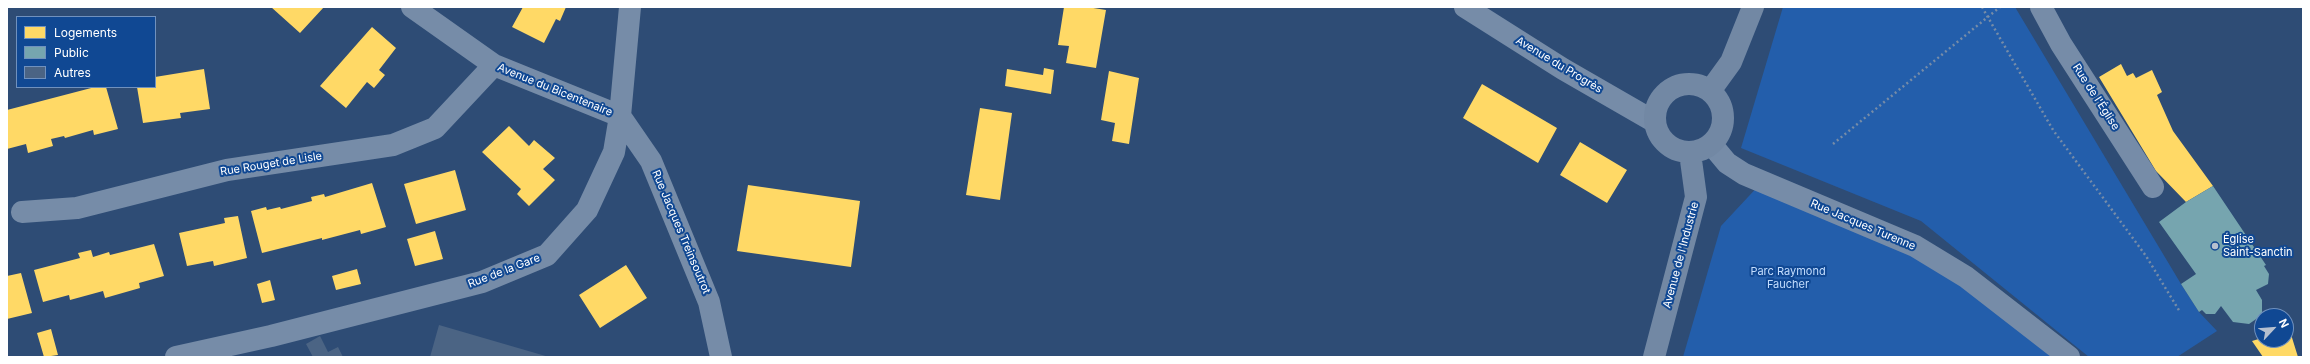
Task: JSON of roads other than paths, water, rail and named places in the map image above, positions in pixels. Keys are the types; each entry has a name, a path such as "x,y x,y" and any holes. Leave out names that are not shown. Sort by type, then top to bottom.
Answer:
{"main road":[{"path":"1710,91 1731,62 1753,7"},
{"path":"1688,84 1700,86 1710,91 1722,107 1724,117 1719,136 1712,144 1698,152 1690,153 1680,152 1663,141 1655,122 1656,110 1660,100 1677,86 1688,84"},
{"name":"Avenue de l'Industrie","path":"1654,357 1696,198 1690,153"}],"street":[{"name":"Avenue du Bicentenaire","path":"412,7 494,66 620,116"},
{"name":"Rue de la Gare","path":"176,357 271,336 482,282 547,255 587,210 614,152 620,116 630,7"},
{"name":"Avenue du Progrès","path":"1465,7 1562,69 1655,122"},
{"name":"Rue de l'Église","path":"2041,7 2061,44 2153,187"},
{"name":"Rue Rouget de Lisle","path":"22,212 77,208 227,170 393,145 435,128 494,66"},
{"name":"Rue Jacques Treinsoutrot","path":"620,116 651,161 709,302 721,357"},
{"name":"Rue Jacques Turenne","path":"1712,144 1727,163 1744,174 1915,246 1966,277 2069,357"}],"place":[{"name":"Église Saint-Sanctin","path":"2215,246"}],"park label":[{"name":"Parc Raymond Faucher","path":"1788,278"}]}
